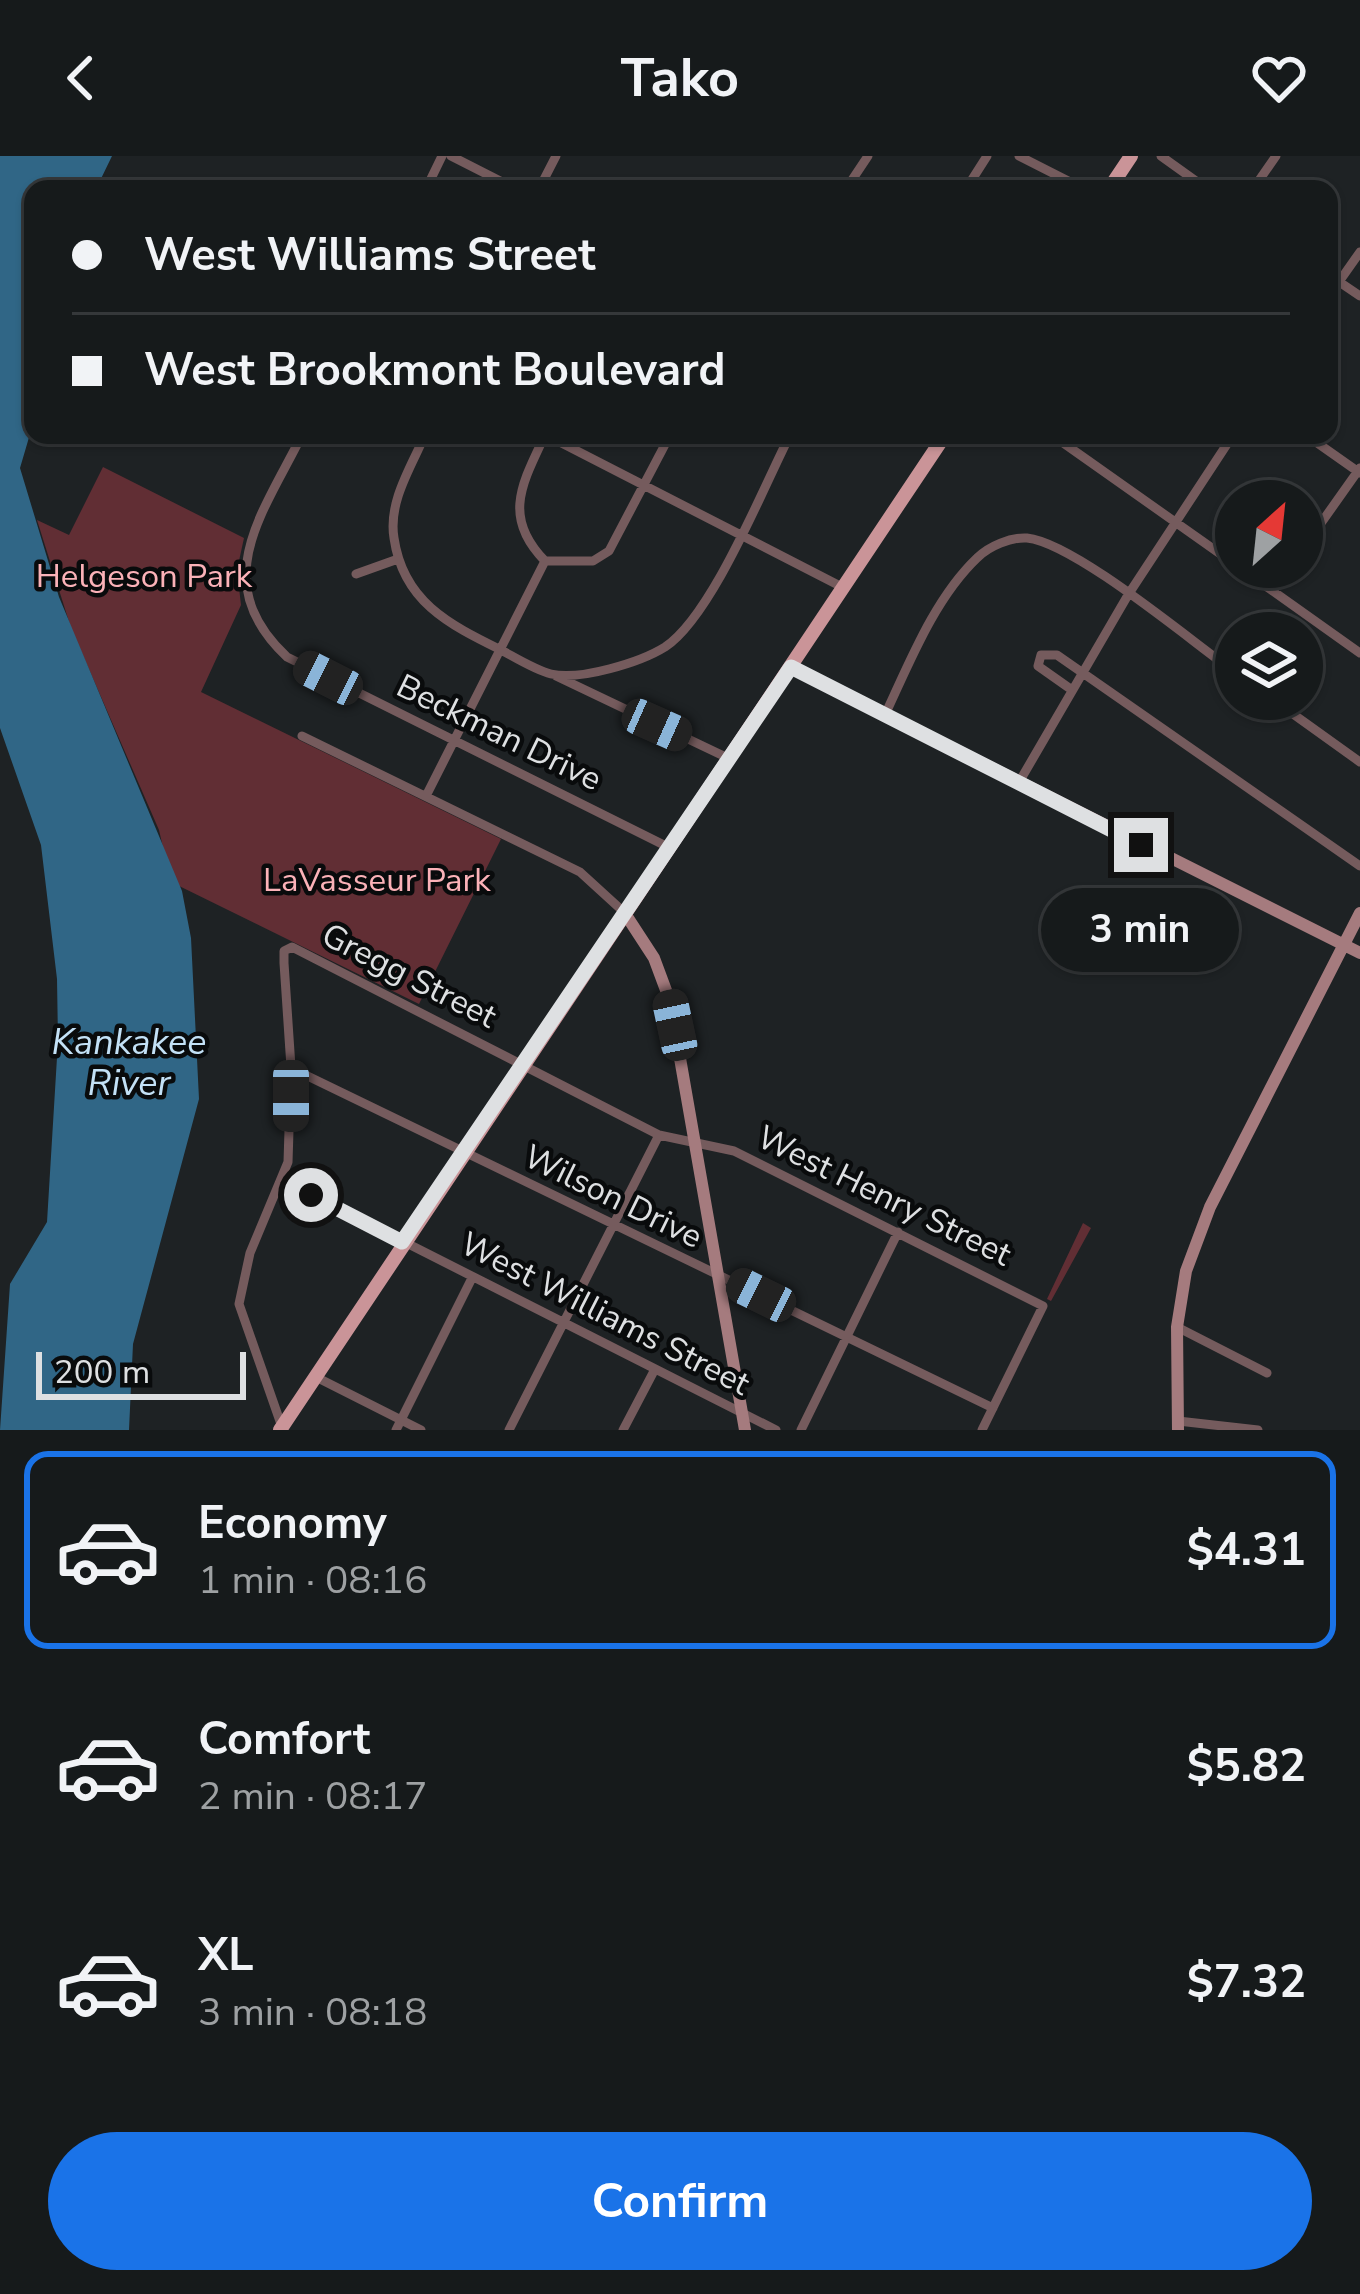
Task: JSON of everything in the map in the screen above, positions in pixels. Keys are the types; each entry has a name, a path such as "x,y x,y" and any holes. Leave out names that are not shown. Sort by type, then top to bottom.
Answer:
{"main road":[{"path":"281,1428 939,444"},
{"path":"791,667 1360,953"},
{"path":"1178,1425 1178,1327 1186,1271 1210,1207 1360,913"},
{"path":"626,915 654,958 670,1000 745,1430"}],"street":[{"path":"447,156 497,180"},
{"path":"1019,156 1066,180"},
{"path":"1161,156 1195,180"},
{"path":"1338,274 1360,252"},
{"name":"Beckman Drive","path":"298,444 249,545 243,571 253,618 287,657 670,848"},
{"path":"421,444 395,501 398,559 406,581 438,617 730,759"},
{"path":"542,444 522,491 518,519 527,543 545,561 593,561 609,551 665,444"},
{"path":"564,444 844,588"},
{"path":"553,675 627,666 667,646 709,595 785,444"},
{"path":"1065,444 1215,551"},
{"path":"1018,784 1080,674 1226,444"},
{"path":"1319,444 1359,471 1323,521"},
{"path":"884,717 944,602 977,557 1013,538 1032,538 1070,555 1215,658"},
{"path":"356,574 398,559"},
{"path":"426,796 545,561"},
{"path":"1269,588 1360,652"},
{"path":"1072,690 1038,666 1041,655 1057,655 1360,866"},
{"path":"1301,720 1360,762"},
{"path":"302,736 592,879 626,915"},
{"name":"Gregg Street","path":"291,1067 284,950 292,947 659,1135 697,1143"},
{"path":"281,1428 239,1304 250,1253 282,1180 291,1125 291,1067"},
{"name":"Wilson Drive","path":"291,1067 613,1228 719,1274 993,1408"},
{"path":"509,1430 659,1135"},
{"name":"West Henry Street","path":"697,1143 734,1151 1043,1306 993,1408"},
{"name":"West Williams Street","path":"282,1180 776,1430"},
{"path":"801,1430 898,1232"},
{"path":"399,1425 472,1278"},
{"path":"1178,1327 1267,1373"},
{"path":"623,1430 654,1371"},
{"path":"314,1376 399,1425 421,1430"},
{"path":"982,1430 993,1408"},
{"path":"1178,1425 1258,1430"}],"green space":[{"name":"LaVasseur Park","path":"103,467 244,538 237,570 241,605 201,692 501,839 419,1004 171,882 159,830 71,628 37,520 69,535"},
{"path":"1083,1223 1091,1228 1051,1301 1047,1299"}],"water":[{"name":"Kankakee River","path":"0,156 112,156 100,180 24,180 27,444 20,468 59,597 182,891 191,938 199,1099 133,1344 129,1430 0,1430 10,1284 47,1222 58,1041 57,979 41,845 0,728"}],"route":[{"path":"311,1195 402,1242 791,667 1141,845"}],"park label":[{"name":"Helgeson Park","path":"144,576"}]}
